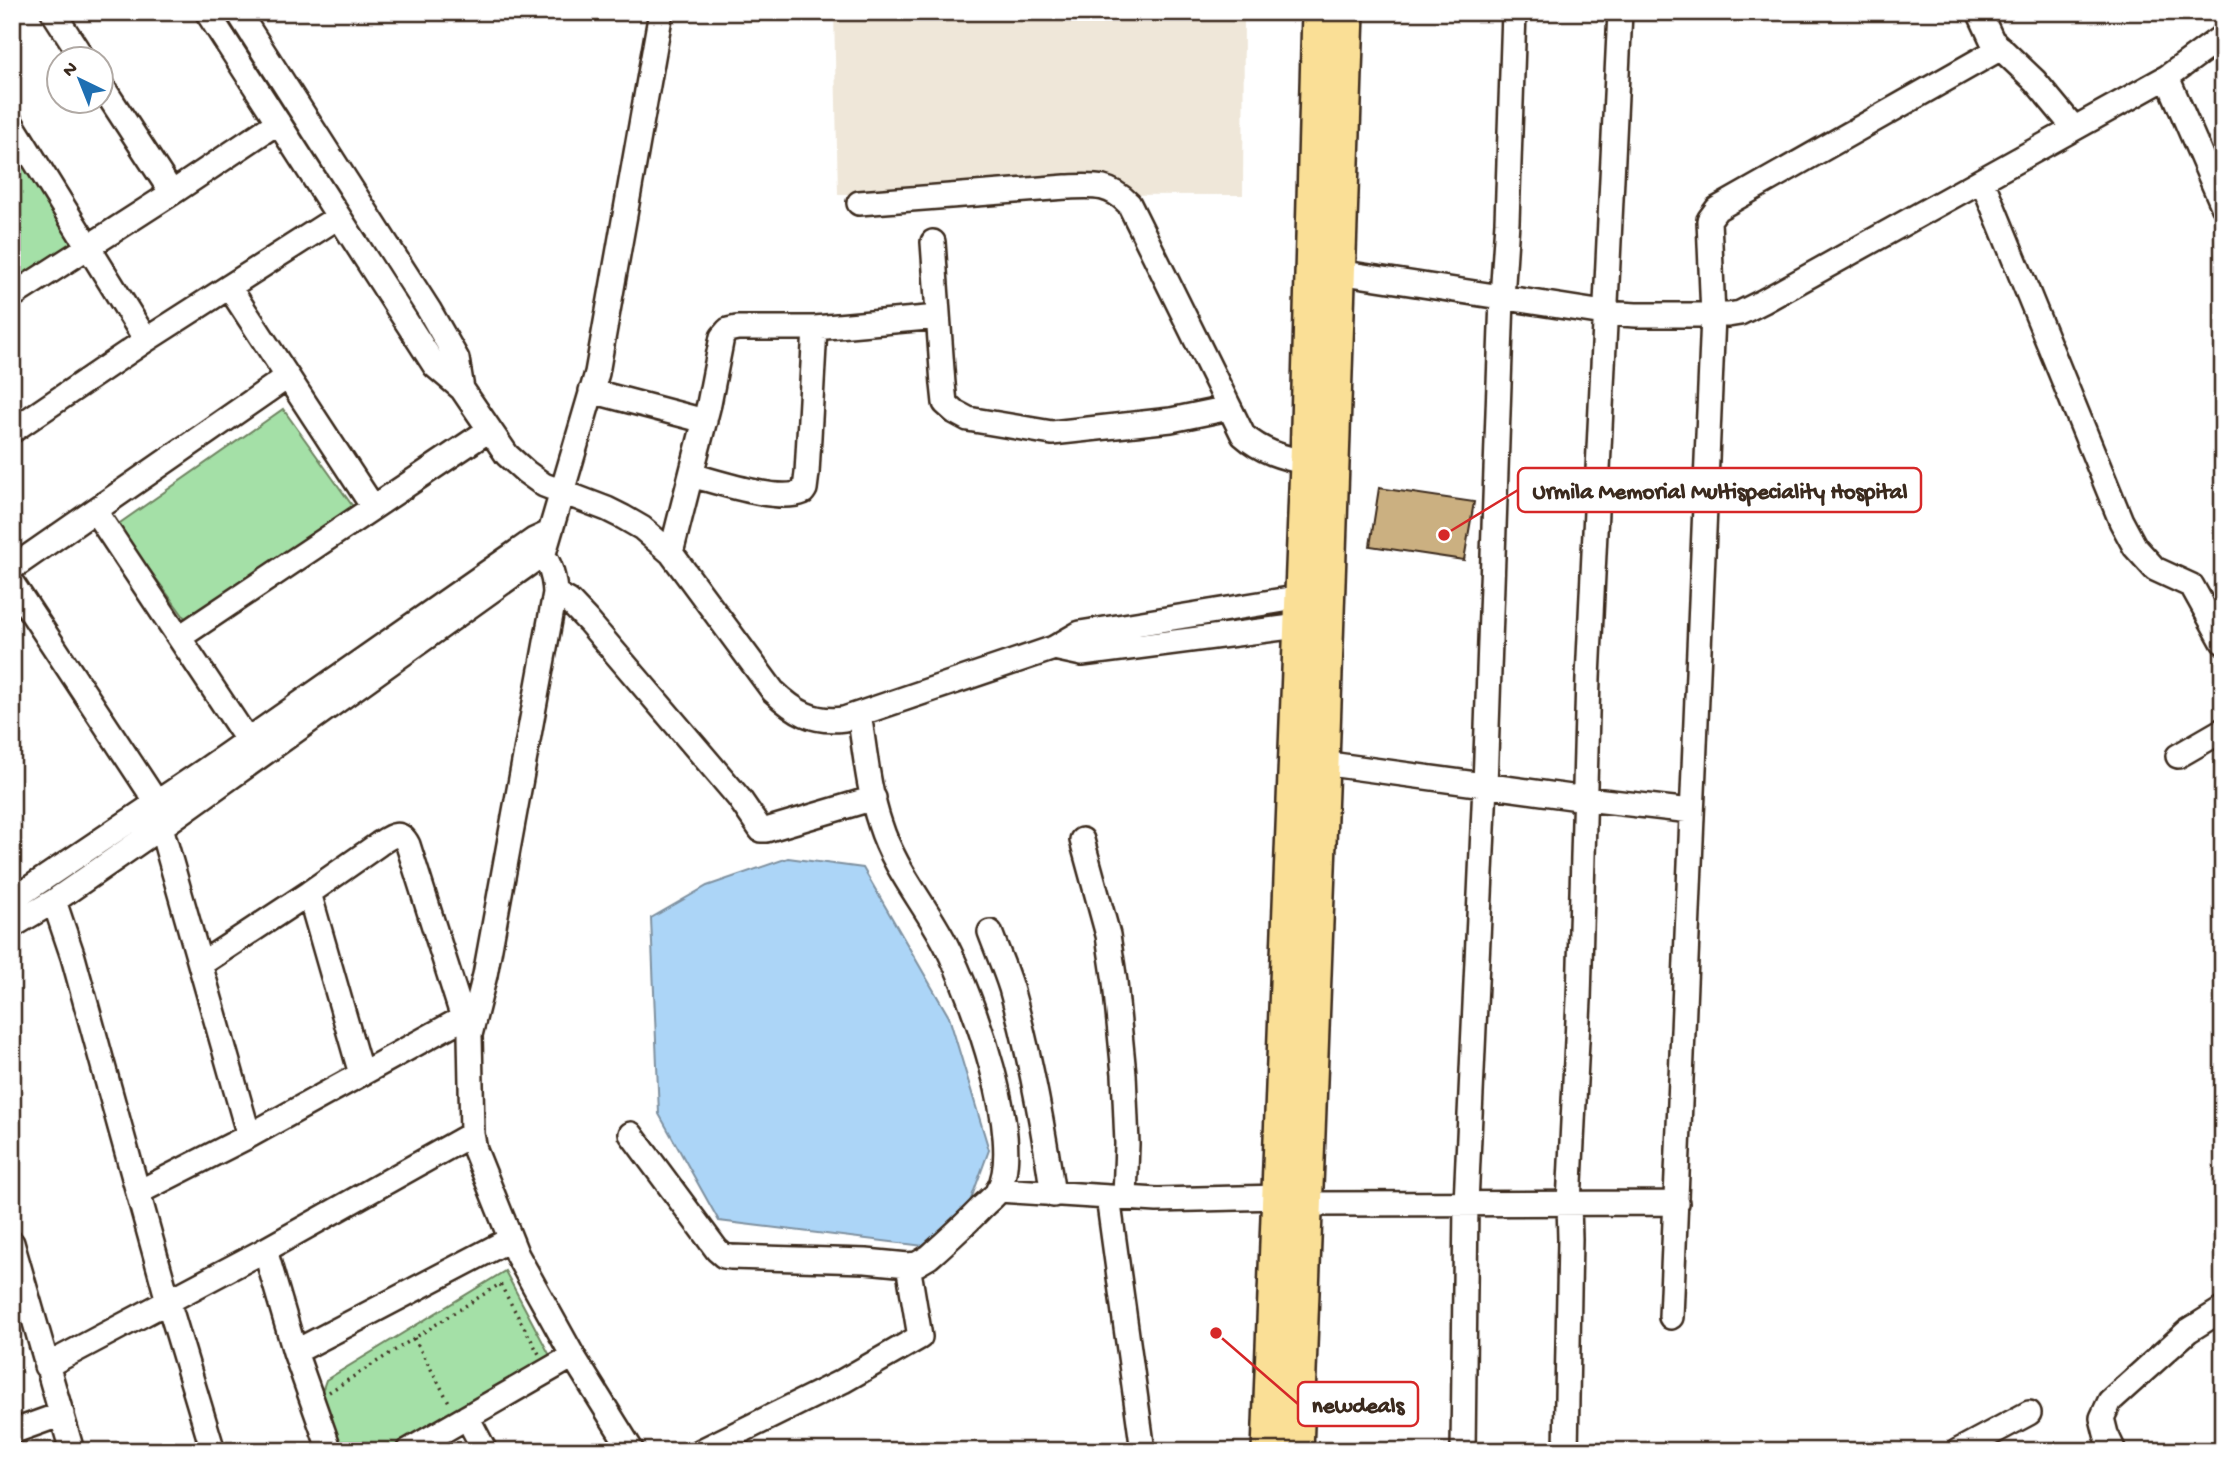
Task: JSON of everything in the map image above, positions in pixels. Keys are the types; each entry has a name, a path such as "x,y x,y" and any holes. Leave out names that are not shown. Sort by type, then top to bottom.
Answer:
{"highway":[{"path":"1269,1451 1293,1201 1322,762 1307,463 1319,12"},
{"path":"1296,1451 1293,1201 1314,610 1338,272 1347,12"}],"street":[{"path":"53,12 75,46"},
{"path":"207,12 435,366 462,389 508,455 544,485 623,517 642,528 671,553 773,691 786,704 803,714 827,721 844,719 1054,648 1080,633 1314,610"},
{"path":"239,12 429,310 457,359 462,389"},
{"path":"12,926 54,901 161,827 253,748 542,542 562,494 597,373 661,12"},
{"path":"1463,1451 1466,1203 1485,785 1514,12"},
{"path":"1566,1451 1569,1203 1586,799 1588,678 1620,12"},
{"path":"1979,12 1992,40 2035,81 2074,128"},
{"path":"1338,272 1604,313 1713,316 1740,313 2167,77 2223,36"},
{"path":"1671,1317 1713,316 1709,220 1717,209 2001,48"},
{"path":"2167,77 2218,180 2223,206"},
{"path":"12,296 172,193 274,115 291,94"},
{"path":"116,107 172,193"},
{"path":"12,124 146,340"},
{"path":"1982,180 2121,521 2135,547 2155,569 2192,586 2223,642"},
{"path":"859,203 1075,186 1094,186 1116,191 1129,204 1243,435 1254,445 1274,456 1307,463"},
{"path":"12,431 146,340 338,217"},
{"path":"933,242 945,403 955,412 968,419 1052,433 1171,420 1229,408"},
{"path":"229,287 373,507"},
{"path":"671,553 725,332 737,328 815,328 938,317"},
{"path":"691,475 755,492 793,495 803,492 807,474 815,328"},
{"path":"12,568 287,377"},
{"path":"591,391 705,421"},
{"path":"180,637 489,430"},
{"path":"95,511 253,748"},
{"path":"139,1192 468,1019 485,975 555,593 554,575 542,542"},
{"path":"12,583 157,803"},
{"path":"555,593 569,601 588,621 739,798 761,830 766,831 874,798"},
{"path":"631,1134 724,1256 917,1264 929,1258 998,1190 1007,1150 1003,1114 974,1009 945,943 892,854 879,824 859,714"},
{"path":"2178,756 2223,730"},
{"path":"12,900 157,803 253,748"},
{"path":"1322,762 1691,811"},
{"path":"161,827 249,1136"},
{"path":"201,964 309,894 390,837 403,836 468,1019 472,1134 475,1150 509,1240 573,1356 632,1451"},
{"path":"1082,840 1108,935 1115,982 1127,1144 1116,1197 1143,1451"},
{"path":"309,894 361,1074"},
{"path":"54,901 73,957 168,1301 214,1451"},
{"path":"990,932 1010,986 1021,1028 1043,1128 1053,1195"},
{"path":"46,1366 265,1250 472,1134"},
{"path":"998,1190 1157,1200 1677,1203"},
{"path":"295,1352 509,1240"},
{"path":"12,1243 72,1451"},
{"path":"265,1250 295,1352 330,1451"},
{"path":"701,1451 843,1381 920,1337 908,1265"},
{"path":"2114,1451 2102,1418 2110,1401 2188,1331 2221,1315"},
{"path":"408,1451 460,1414 573,1356"},
{"path":"1958,1451 2029,1413"},
{"path":"12,1432 62,1414"},
{"path":"460,1414 485,1451"}],"path":[{"path":"327,1393 500,1284 542,1359"},
{"path":"414,1338 460,1414"}],"shaded area":[{"path":"834,12 1244,12 1243,195 838,194"}],"green space":[{"path":"12,138 78,246 12,289"},
{"path":"283,409 354,508 190,625 117,525"},
{"path":"505,1271 554,1363 400,1451 340,1451 319,1400 326,1380"}],"water":[{"path":"788,858 863,868 949,1017 989,1150 963,1221 932,1247 719,1221 659,1114 651,918 707,886"}],"building":[{"path":"1379,488 1474,502 1464,560 1370,546"}],"place":[{"name":"Urmila Memorial Multispeciality Hospital","path":"1444,535"},
{"name":"newdeals","path":"1216,1333"}]}
